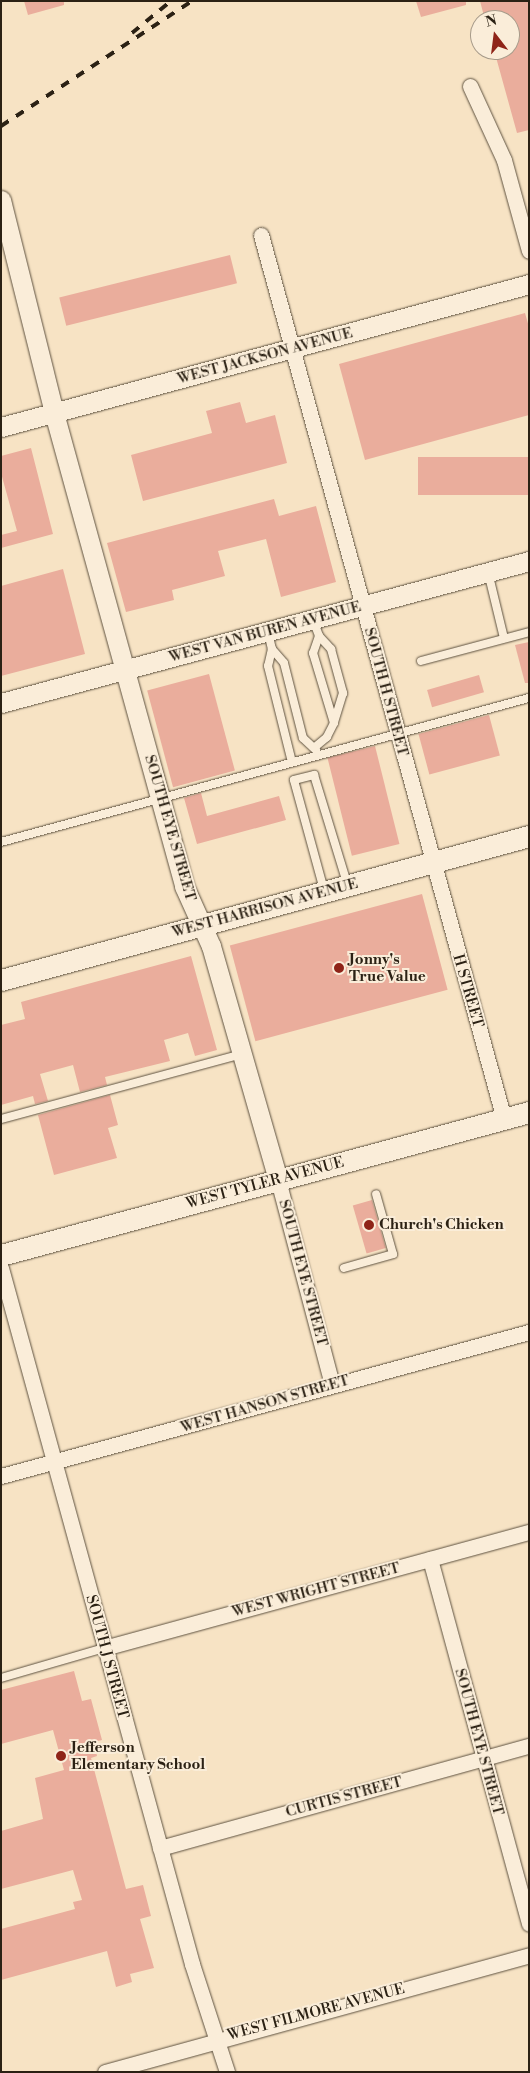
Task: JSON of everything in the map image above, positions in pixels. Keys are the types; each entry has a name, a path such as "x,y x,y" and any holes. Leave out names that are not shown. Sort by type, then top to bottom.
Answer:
{"main road":[{"name":"WEST HARRISON AVENUE","path":"1,980 529,836"},
{"name":"WEST TYLER AVENUE","path":"1,1255 529,1112"}],"street":[{"path":"470,86 504,160 529,251"},
{"name":"SOUTH EYE STREET","path":"1,200 54,413 184,886 200,926 211,946 278,1180 332,1385"},
{"name":"SOUTH H STREET","path":"261,235 432,862"},
{"name":"WEST JACKSON AVENUE","path":"1,427 529,284"},
{"name":"WEST VAN BUREN AVENUE","path":"1,704 126,670 270,640 316,628 362,606 529,561"},
{"name":"H STREET","path":"432,862 504,1119"},
{"name":"SOUTH J STREET","path":"1,1268 160,1848 227,2072"},
{"name":"WEST HANSON STREET","path":"1,1476 529,1332"},
{"name":"WEST WRIGHT STREET","path":"104,1648 529,1532"},
{"name":"SOUTH EYE STREET","path":"430,1559 482,1758 529,1924"},
{"name":"CURTIS STREET","path":"160,1848 529,1746"},
{"name":"WEST FILMORE AVENUE","path":"105,2072 529,1955"}],"lane":[{"path":"488,572 504,638"},
{"path":"316,628 312,653 334,723"},
{"path":"315,747 327,737 334,723 343,693 331,649 316,628"},
{"path":"421,661 529,632"},
{"path":"270,640 284,663 302,738 315,747 317,756"},
{"path":"270,640 268,666 295,762 302,778"},
{"path":"1,842 529,698"},
{"path":"324,892 294,780 314,775 348,885"},
{"path":"1,1119 242,1054"},
{"path":"344,1268 393,1254 376,1194"},
{"path":"1,1678 104,1648"}],"building":[{"path":"24,1 64,1 64,5 28,15"},
{"path":"416,1 466,1 466,5 421,17"},
{"path":"480,1 529,1 529,130 517,133 497,60 520,60 520,10 482,10"},
{"path":"230,255 237,283 66,326 59,298"},
{"path":"525,313 529,327 529,415 365,460 339,364"},
{"path":"240,402 246,423 275,415 287,463 143,501 131,455 212,433 206,411"},
{"path":"31,448 53,534 1,548 1,535 17,531 1,473 1,456"},
{"path":"418,457 529,457 529,495 418,495"},
{"path":"274,499 279,516 316,506 336,582 281,597 266,539 218,551 225,576 172,590 174,600 126,612 107,543"},
{"path":"63,569 85,654 1,676 1,586"},
{"path":"529,642 529,683 525,683 515,645"},
{"path":"209,674 235,771 173,787 147,691"},
{"path":"479,675 484,692 432,707 427,690"},
{"path":"489,715 500,756 429,774 418,734"},
{"path":"375,746 399,844 352,856 327,758"},
{"path":"201,793 207,816 279,796 286,820 197,844 184,798"},
{"name":"Jonny's True Value","path":"422,894 448,990 255,1041 230,946"},
{"path":"191,956 217,1050 195,1056 188,1033 164,1040 170,1061 105,1077 107,1085 80,1092 73,1065 40,1074 48,1101 35,1104 33,1096 1,1105 1,1025 25,1019 21,1002"},
{"path":"110,1095 118,1125 108,1128 117,1158 54,1175 38,1115"},
{"name":"Church's Chicken","path":"372,1200 386,1248 367,1254 353,1206"},
{"path":"74,1671 82,1701 91,1699 102,1740 94,1742 97,1756 91,1758 126,1889 143,1885 151,1916 140,1919 154,1968 130,1974 132,1982 116,1987 107,1951 1,1980 1,1929 75,1909 73,1902 82,1900 73,1870 1,1889 1,1831 43,1819 35,1778 64,1770 53,1730 1,1744 1,1690"}],"railway":[{"path":"132,33 171,1"},
{"path":"1,126 192,1"}],"place":[{"name":"Jonny's True Value","path":"339,968"},
{"name":"Church's Chicken","path":"369,1225"},
{"name":"Jefferson Elementary School","path":"61,1756"}]}
